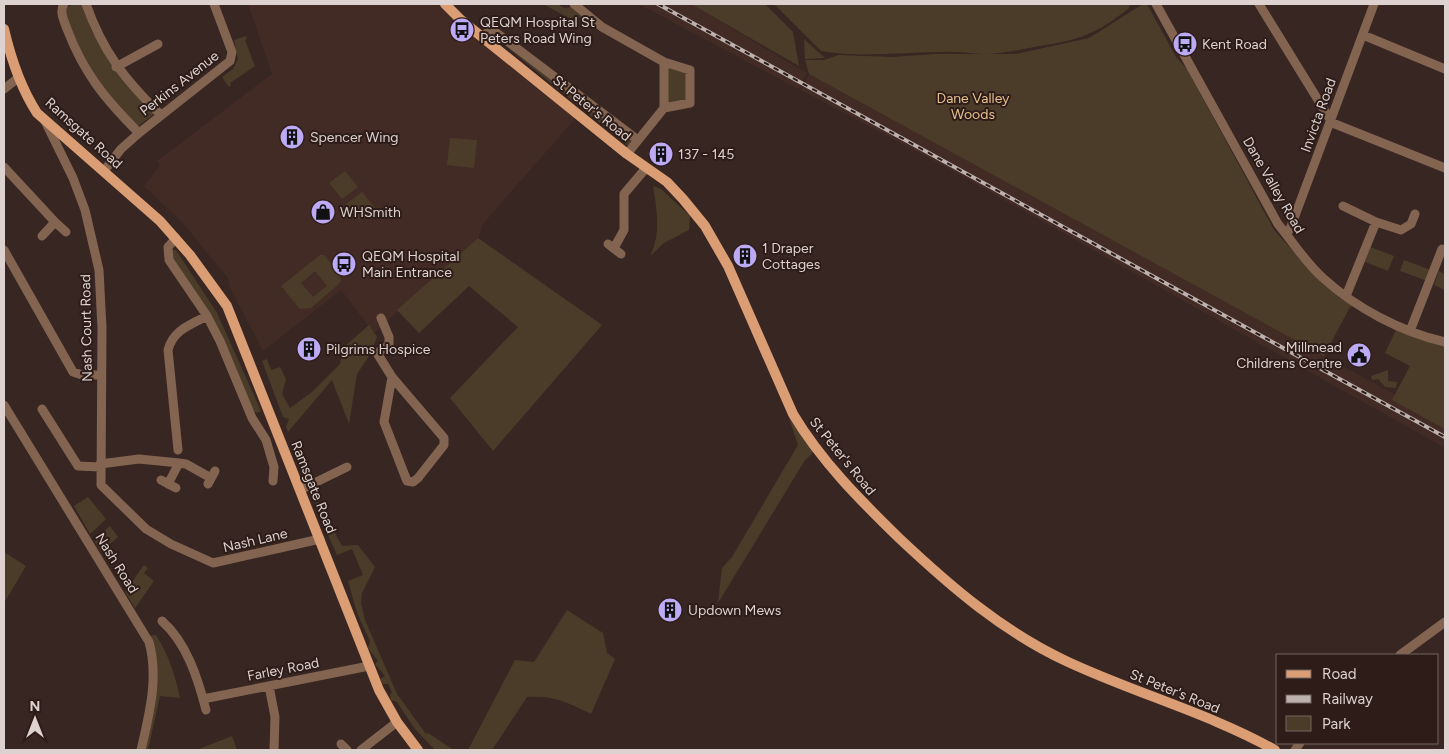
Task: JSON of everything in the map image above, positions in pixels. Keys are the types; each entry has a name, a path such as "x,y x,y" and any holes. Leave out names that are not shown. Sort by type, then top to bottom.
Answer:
{"main road":[{"name":"St Peter's Road","path":"445,4 627,154 667,182 683,199 713,239 741,294 793,414 806,436 847,486 910,548 996,621 1038,647 1105,678 1220,723 1275,750"},
{"name":"Ramsgate Road","path":"4,29 18,78 28,99 45,121 137,198 176,238 227,306 302,489 379,690 397,722 418,750"}],"street":[{"path":"64,4 61,11 65,24 86,72 103,96 139,133"},
{"path":"88,4 95,29 116,66 134,89 161,115"},
{"name":"Perkins Avenue","path":"104,171 121,149 139,133 230,61 232,52 214,4"},
{"path":"574,4 602,27 664,62 690,70 690,103 664,108"},
{"name":"Dane Valley Road","path":"1156,4 1278,224 1293,246 1322,277 1346,296 1383,319 1410,331 1445,342"},
{"path":"1259,4 1330,121 1445,168"},
{"name":"Invicta Road","path":"1286,234 1290,230 1374,4"},
{"name":"St Peter's Road","path":"483,36 488,32 494,31 638,140"},
{"path":"1363,35 1445,69"},
{"path":"116,66 158,45"},
{"path":"627,154 664,108 664,62"},
{"path":"4,89 18,78"},
{"name":"Nash Court Road","path":"45,121 73,178 85,210 99,270 101,485"},
{"path":"4,166 27,194 66,232"},
{"path":"614,249 624,230 624,194 646,168"},
{"path":"1343,206 1376,222 1401,230 1407,228 1415,214"},
{"path":"42,236 55,222"},
{"path":"1346,296 1376,222"},
{"path":"176,238 168,247 169,260 207,316 220,341 266,440 275,476"},
{"path":"1410,331 1444,250 1433,246"},
{"path":"4,250 73,372 82,375 101,375"},
{"path":"178,450 168,350 172,337 207,316"},
{"path":"381,318 389,337 389,345 377,354 392,377 444,438 444,445 413,482 407,481 384,422 392,377"},
{"name":"Nash Road","path":"4,405 149,642 154,661 153,682 141,750"},
{"path":"42,409 78,466 100,466 140,459 186,464 211,478"},
{"path":"168,484 178,463"},
{"path":"302,489 347,466"},
{"name":"Nash Lane","path":"101,485 146,529 171,544 213,563 320,539"},
{"path":"162,621 172,629 186,653 206,710"},
{"path":"1401,654 1445,622"},
{"name":"Farley Road","path":"203,699 369,666"},
{"path":"269,686 275,717 274,750"},
{"path":"360,750 397,722"}],"shaded area":[{"path":"248,4 437,4 496,55 576,118 484,223 478,238 374,333 341,290 263,351 229,286 228,278 181,221 144,186 160,165 157,161 272,74"},
{"path":"639,4 691,4 807,73 798,89"},
{"path":"809,74 1445,422 1445,448 951,170 801,90"}],"green space":[{"path":"73,4 82,5 91,29 113,68 154,114 137,127 107,98 75,43 64,9"},
{"path":"543,4 557,4 565,8 571,7 583,17 569,18"},
{"path":"691,4 765,4 793,32 799,66"},
{"name":"Dane Valley Woods","path":"774,4 1130,4 1129,8 1118,17 1097,30 1054,44 991,54 947,52 851,54 821,51"},
{"path":"1143,4 1147,4 1176,57 1187,69 1274,230 1303,262 1353,307 1350,307 1324,356 809,74 805,60 824,60 839,55 892,57 936,54 1016,54 1089,38"},
{"path":"491,34 633,141 628,146"},
{"path":"246,36 247,39 245,40 255,66 230,83 229,87 222,77 233,69 238,59 234,40"},
{"path":"804,39 825,58 805,59"},
{"path":"668,69 686,72 688,99 670,104 668,103"},
{"path":"450,138 477,140 474,168 447,165"},
{"path":"345,171 358,187 342,199 329,183"},
{"path":"653,186 661,189 690,216 689,230 664,243 650,256 657,231 657,213"},
{"path":"362,192 375,208 359,220 346,204"},
{"path":"478,238 602,325 493,451 450,398 518,327 469,286 419,333 397,310"},
{"path":"1370,247 1394,256 1388,271 1365,262"},
{"path":"176,250 217,313 261,411 257,413 251,410 169,252"},
{"path":"320,255 324,255 340,275 341,282 311,308 300,309 281,286","holes":["315,271 327,286 313,297 301,283"]},
{"path":"1404,260 1431,270 1427,281 1400,271"},
{"path":"1439,271 1445,274 1445,290 1434,285"},
{"path":"369,325 377,337 369,356 357,374 349,424 332,380 288,432 286,427 289,419 283,417 262,361 267,359 271,370 280,367 286,379 282,394 290,408 312,392 340,364 343,348"},
{"path":"1396,330 1445,345 1445,429 1392,400 1410,366 1385,353"},
{"path":"1388,370 1388,381 1397,382 1396,388 1385,387 1378,379 1372,380 1371,376"},
{"path":"794,417 813,449 812,454 805,460 718,603 722,568 732,557 798,445 789,418"},
{"path":"314,495 342,546 358,545 375,567 362,593 361,603 365,620 397,694 426,734 428,733 454,750 435,750 415,729 397,702 391,700 390,695 392,692 388,684 383,684 380,679 385,676 375,664 378,661 368,648 370,641 357,613 348,581 363,575 352,549 337,555 317,510"},
{"path":"88,497 106,519 90,534 74,506"},
{"path":"110,526 118,537 101,552 94,540"},
{"path":"4,552 26,566 4,603"},
{"path":"144,565 148,568 144,573 154,581 135,608 125,592"},
{"path":"567,610 603,633 607,653 615,659 591,714 553,698 527,697 492,750 468,750 515,660 534,662"},
{"path":"156,635 171,665 180,698 160,696 148,750 144,750 155,694 157,662 149,636"},
{"path":"232,736 237,750 196,750"}],"railway":[{"path":"658,4 1445,437"}],"place":[{"name":"QEQM Hospital St Peters Road Wing","path":"462,30"},
{"name":"Kent Road","path":"1185,44"},
{"name":"Spencer Wing","path":"292,137"},
{"name":"137 - 145","path":"661,154"},
{"name":"WHSmith","path":"323,212"},
{"name":"1 Draper Cottages","path":"745,256"},
{"name":"QEQM Hospital Main Entrance","path":"344,264"},
{"name":"Pilgrims Hospice","path":"309,349"},
{"name":"Millmead Childrens Centre","path":"1359,355"},
{"name":"Updown Mews","path":"670,610"}]}
